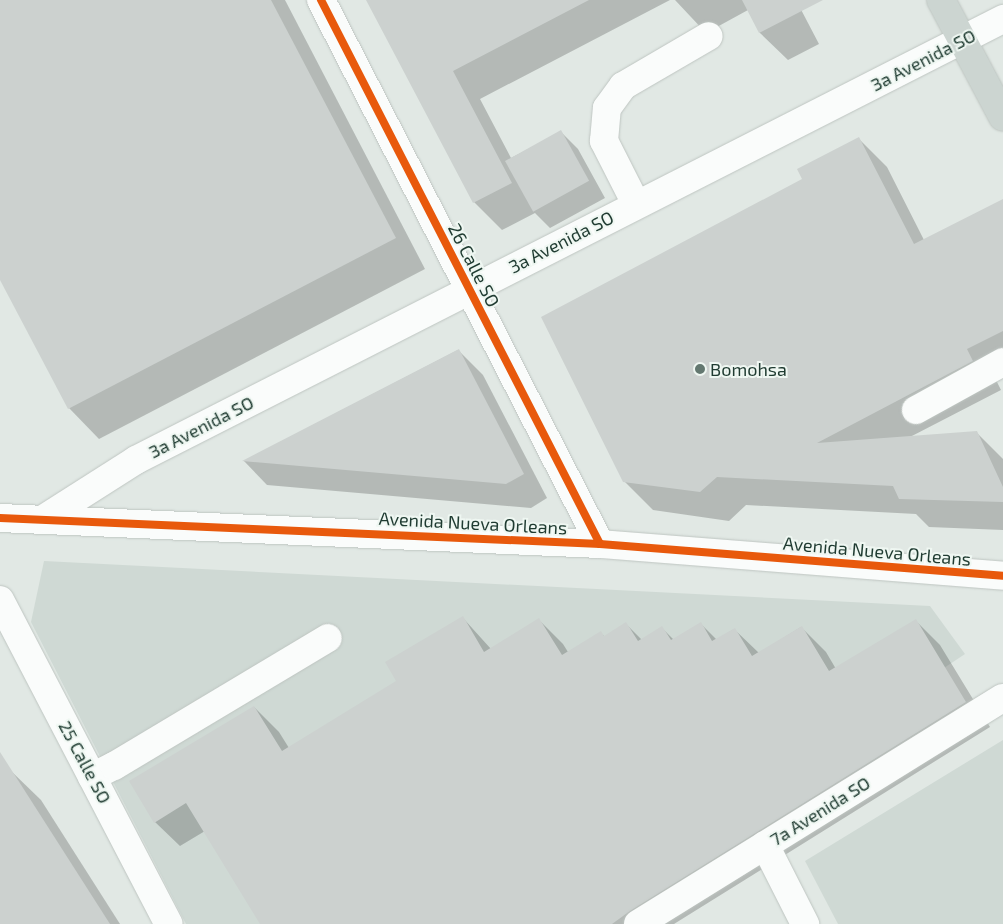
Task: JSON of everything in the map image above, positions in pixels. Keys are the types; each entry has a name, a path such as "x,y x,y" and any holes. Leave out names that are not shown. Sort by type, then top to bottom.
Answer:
{"main road":[{"path":"941,0 1003,117"}],"street":[{"name":"26 Calle SO","path":"321,0 600,544"},
{"name":"3a Avenida SO","path":"45,518 136,460 1003,19"},
{"path":"636,204 604,141 607,108 623,86 708,36"},
{"path":"916,410 1003,362"},
{"name":"Avenida Nueva Orleans","path":"0,518 45,518 600,544 1003,576"},
{"name":"25 Calle SO","path":"0,600 8,635 92,777 169,924"},
{"path":"92,777 114,766 328,638"},
{"name":"7a Avenida SO","path":"638,924 1003,698"},
{"path":"766,845 805,924"}],"shaded area":[{"path":"44,561 930,606 965,654 559,924 186,924 31,622"},
{"path":"1003,740 1003,924 838,924 805,861"}],"building":[{"path":"0,0 271,0 396,238 68,409 0,280"},
{"path":"366,0 589,0 453,71 512,183 473,203"},
{"path":"742,0 823,0 759,33"},
{"path":"561,130 589,181 533,212 505,161"},
{"path":"859,137 914,244 1003,199 1003,331 967,349 973,361 817,443 977,431 1003,487 1003,502 899,499 893,486 717,477 700,492 623,482 541,317 802,179 797,169"},
{"path":"459,349 524,474 506,484 242,461"},
{"path":"463,616 484,652 539,618 562,655 601,631 604,636 626,622 638,641 662,626 671,640 701,622 712,641 735,628 752,656 802,626 829,671 916,619 966,702 612,924 260,924 186,803 154,823 129,781 254,706 282,751 396,681 385,662"},
{"path":"0,752 110,924 0,924"}],"cycle path":[{"path":"321,0 600,544"},
{"path":"0,518 600,544 1003,576"}],"place":[{"name":"Bomohsa","path":"700,369"}]}
